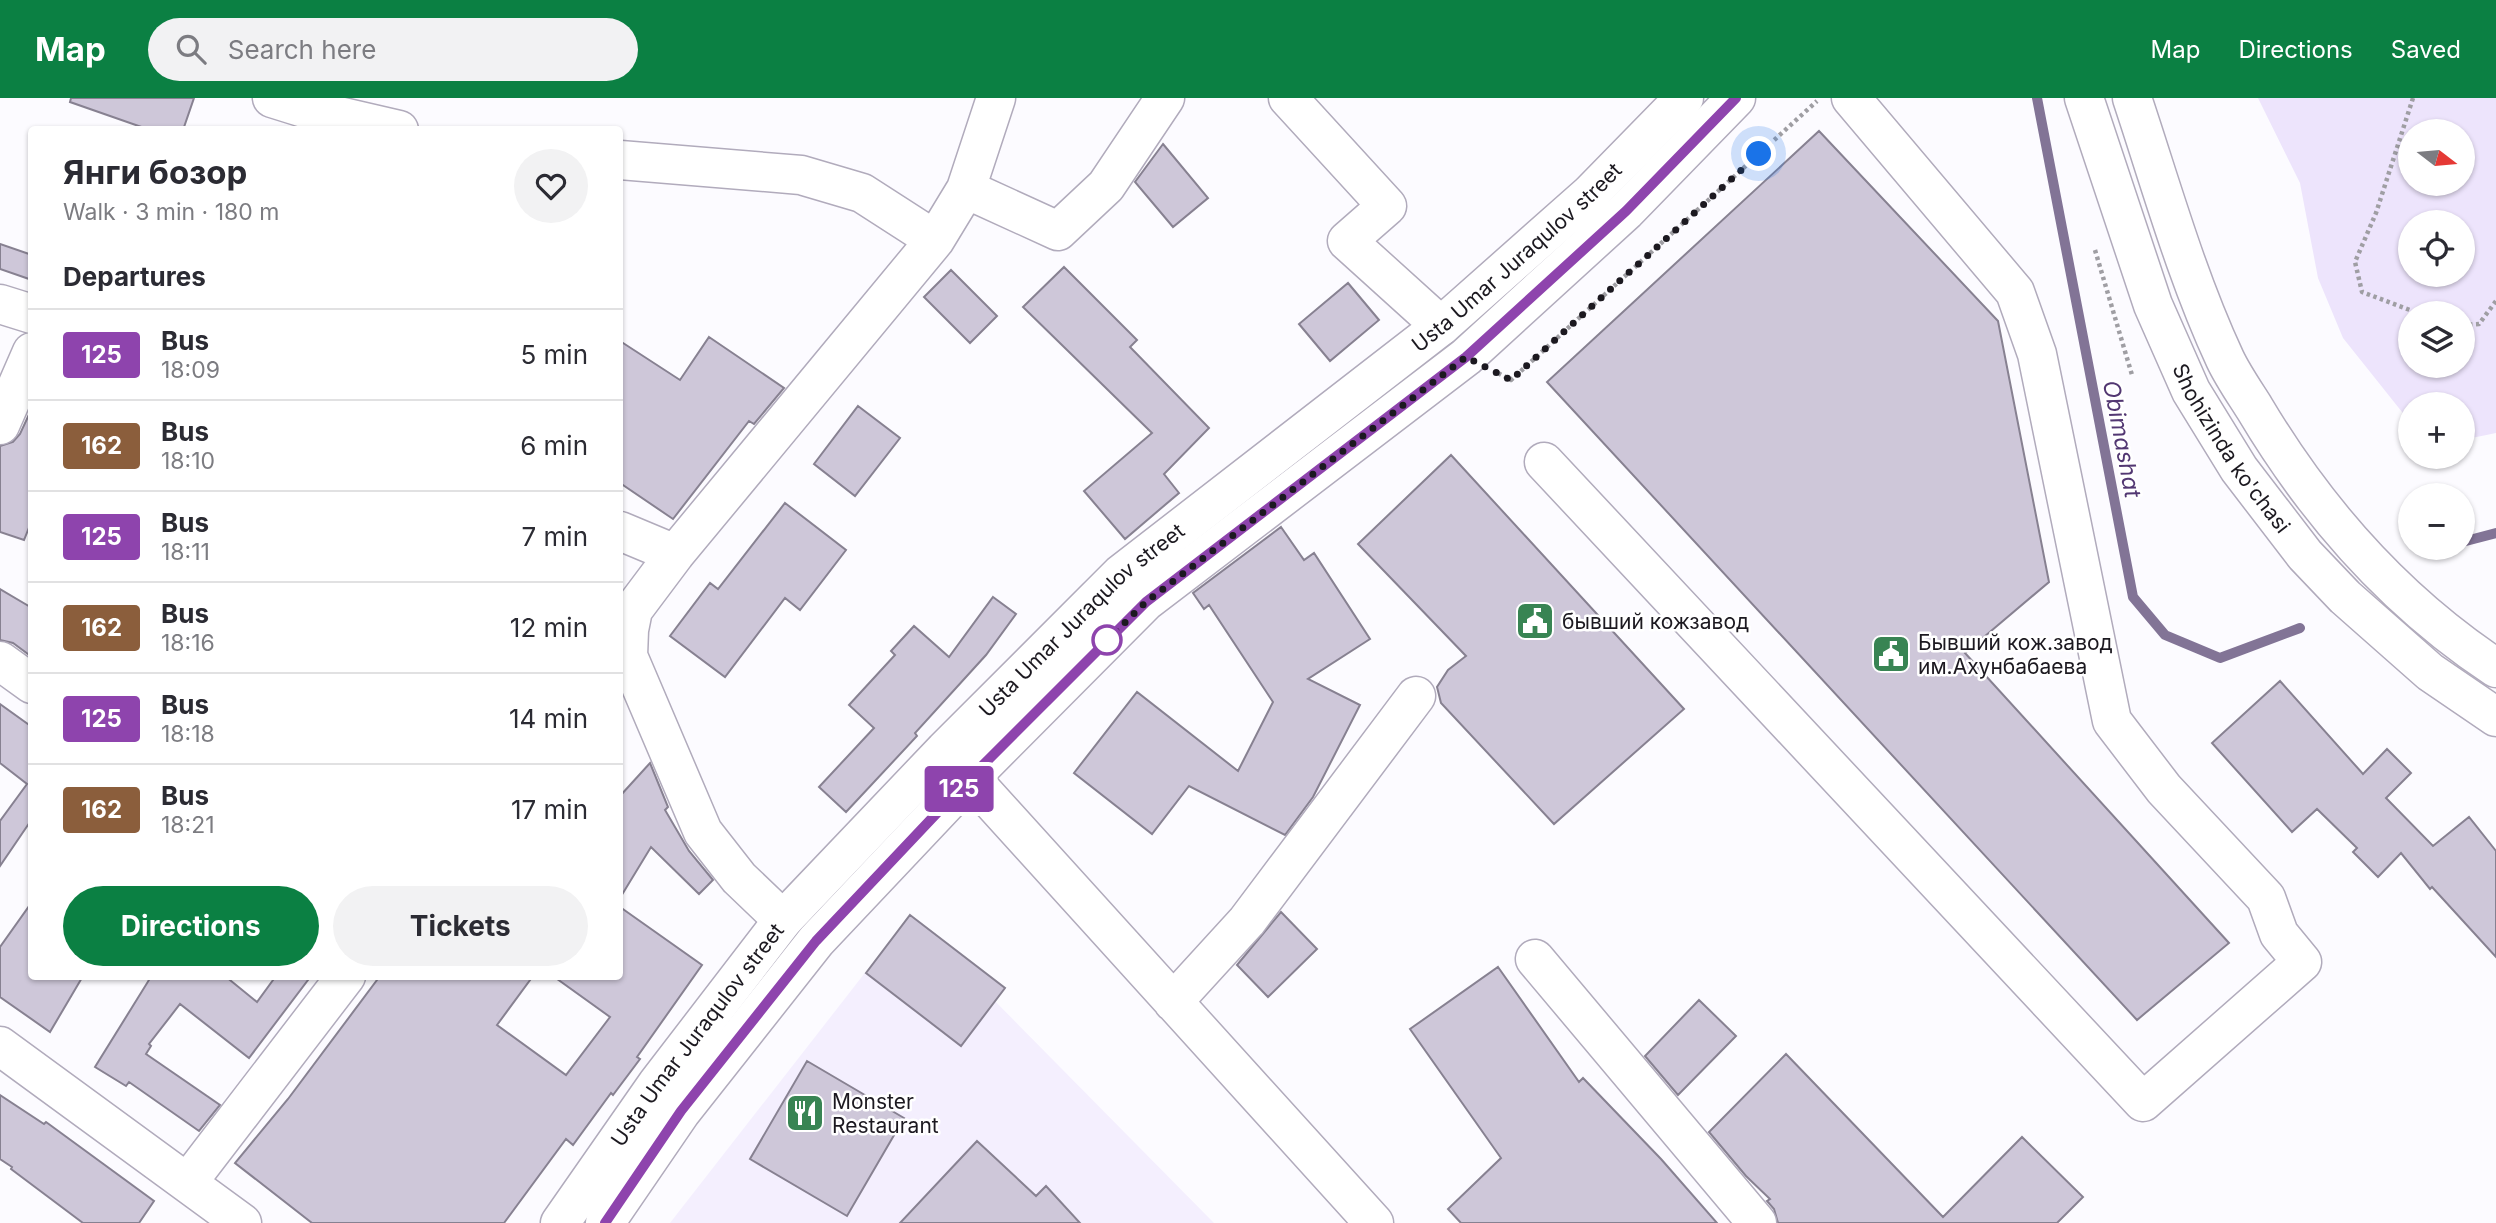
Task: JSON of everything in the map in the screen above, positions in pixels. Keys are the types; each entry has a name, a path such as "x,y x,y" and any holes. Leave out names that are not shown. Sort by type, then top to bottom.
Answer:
{"main road":[{"path":"272,98 382,126"},
{"path":"783,920 740,878 702,832 628,656 633,610 675,555 935,240 966,189 996,98"},
{"path":"966,189 1058,231 1106,186 1165,98"},
{"path":"1287,98 1387,206 1348,241 1441,326"},
{"name":"Usta Umar Juraqulov street","path":"605,1223 681,1111 816,941 957,764 1121,574 1441,326 1590,194 1684,98"},
{"name":"Usta Umar Juraqulov street","path":"560,1223 657,1084 783,920 957,764 1146,602 1466,357 1626,211 1736,98"},
{"path":"1544,463 2143,1102 2302,962 2279,934 2266,898 2164,789 2112,720 2037,354 2015,292 1851,98"},
{"name":"Shohizinda ko'chasi","path":"2084,98 2152,305 2191,391 2239,469 2305,555 2345,597 2430,672 2496,717"},
{"name":"Shohizinda ko'chasi","path":"2132,98 2189,272 2226,360 2283,456 2375,570 2409,601 2496,668"},
{"path":"623,160 801,175 862,192 935,240"},
{"path":"0,304 28,313"},
{"path":"0,425 28,361"},
{"path":"623,532 675,555"},
{"path":"0,661 28,681"},
{"path":"1173,1002 1247,922 1416,696"},
{"path":"957,764 1374,1223"},
{"path":"1535,960 1757,1223"},
{"path":"188,1182 343,980"},
{"path":"0,1046 242,1223"}],"path":[{"path":"1466,357 1511,380 1821,98"},
{"path":"2398,306 2362,292 2355,262 2376,213 2413,98"},
{"path":"2475,324 2479,324 2496,301"}],"shaded area":[{"path":"2258,98 2496,98 2496,433 2475,437 2475,392 2398,392 2398,407 2343,338 2318,278 2300,183"},
{"path":"910,915 1214,1223 670,1223"}],"building":[{"path":"71,98 194,98 184,126 139,126 70,102"},
{"path":"1819,131 1998,321 2049,582 1965,653 2229,943 2137,1020 1547,382"},
{"path":"1163,144 1208,198 1173,227 1135,182"},
{"path":"0,244 28,254 28,279 0,269"},
{"path":"1064,267 1137,340 1130,347 1209,428 1164,474 1179,493 1125,539 1084,491 1152,433 1023,307"},
{"path":"951,270 997,316 970,343 924,297"},
{"path":"1348,283 1379,320 1330,361 1299,324"},
{"path":"709,337 784,388 754,424 749,421 673,519 623,485 623,343 680,380"},
{"path":"858,406 900,438 855,496 814,464"},
{"path":"28,417 28,530 24,540 0,532 0,446 13,442"},
{"path":"1451,455 1684,709 1554,824 1441,703 1437,687 1448,670 1466,656 1358,544"},
{"path":"785,503 846,550 800,610 785,598 725,677 670,636 710,583 718,589"},
{"path":"1281,527 1304,560 1314,553 1370,639 1308,679 1360,705 1313,797 1285,835 1189,786 1152,834 1074,773 1137,692 1238,771 1273,702 1209,605 1204,609 1193,593"},
{"path":"0,589 28,606 28,654 13,643 0,640"},
{"path":"993,597 1016,614 986,655 915,733 917,736 846,812 819,787 874,728 849,705 895,655 891,651 914,626 949,657"},
{"path":"2280,681 2363,774 2387,749 2411,773 2386,798 2433,846 2469,817 2496,851 2496,957 2432,887 2430,889 2401,853 2378,877 2353,852 2357,848 2317,809 2292,832 2212,743"},
{"path":"0,704 28,724 28,825 0,866 0,821 27,784 0,763"},
{"path":"650,763 668,807 665,810 689,851 713,880 699,894 651,847 623,893 623,793"},
{"path":"28,908 28,980 81,980 50,1032 0,997 0,947"},
{"path":"623,909 702,965 613,1095 611,1093 573,1145 566,1139 504,1223 312,1223 235,1163 288,1099 377,980 530,980 497,1025 566,1075 610,1017 559,980 623,980"},
{"path":"1281,912 1317,949 1268,997 1237,965"},
{"path":"910,915 1005,988 961,1046 866,973"},
{"path":"1498,967 1579,1082 1583,1078 1661,1159 1717,1223 1461,1223 1448,1209 1501,1158 1410,1029"},
{"path":"149,980 230,980 257,1002 273,980 308,980 249,1058 180,1004 149,1044 151,1046 146,1054 220,1105 199,1131 129,1082 126,1086 95,1067"},
{"path":"1699,1000 1736,1036 1678,1095 1645,1056"},
{"path":"1786,1054 1943,1217 2022,1137 2083,1197 2057,1223 1778,1223 1774,1209 1767,1201 1770,1199 1746,1176 1709,1132"},
{"path":"807,1061 904,1118 847,1216 750,1159"},
{"path":"0,1095 44,1124 46,1122 154,1201 139,1223 83,1223 0,1159"},
{"path":"977,1141 1036,1196 1046,1186 1080,1223 900,1223"}],"waterway":[{"name":"Obimashat","path":"2037,98 2133,597 2165,635 2220,658 2300,628"},
{"name":"Obimashat","path":"2475,539 2496,533"}],"bus line":[{"name":"125","path":"605,1223 681,1111 816,941 970,778 1146,602 1466,357 1626,211 1736,98"}],"place":[{"name":"бывший кожзавод","path":"1535,621"},
{"name":"Бывший кож.завод им.Ахунбабаева","path":"1891,654"},
{"name":"Monster Restaurant","path":"805,1113"}],"route":[{"path":"1107,640 1146,602 1466,357 1511,380 1759,154"}]}
